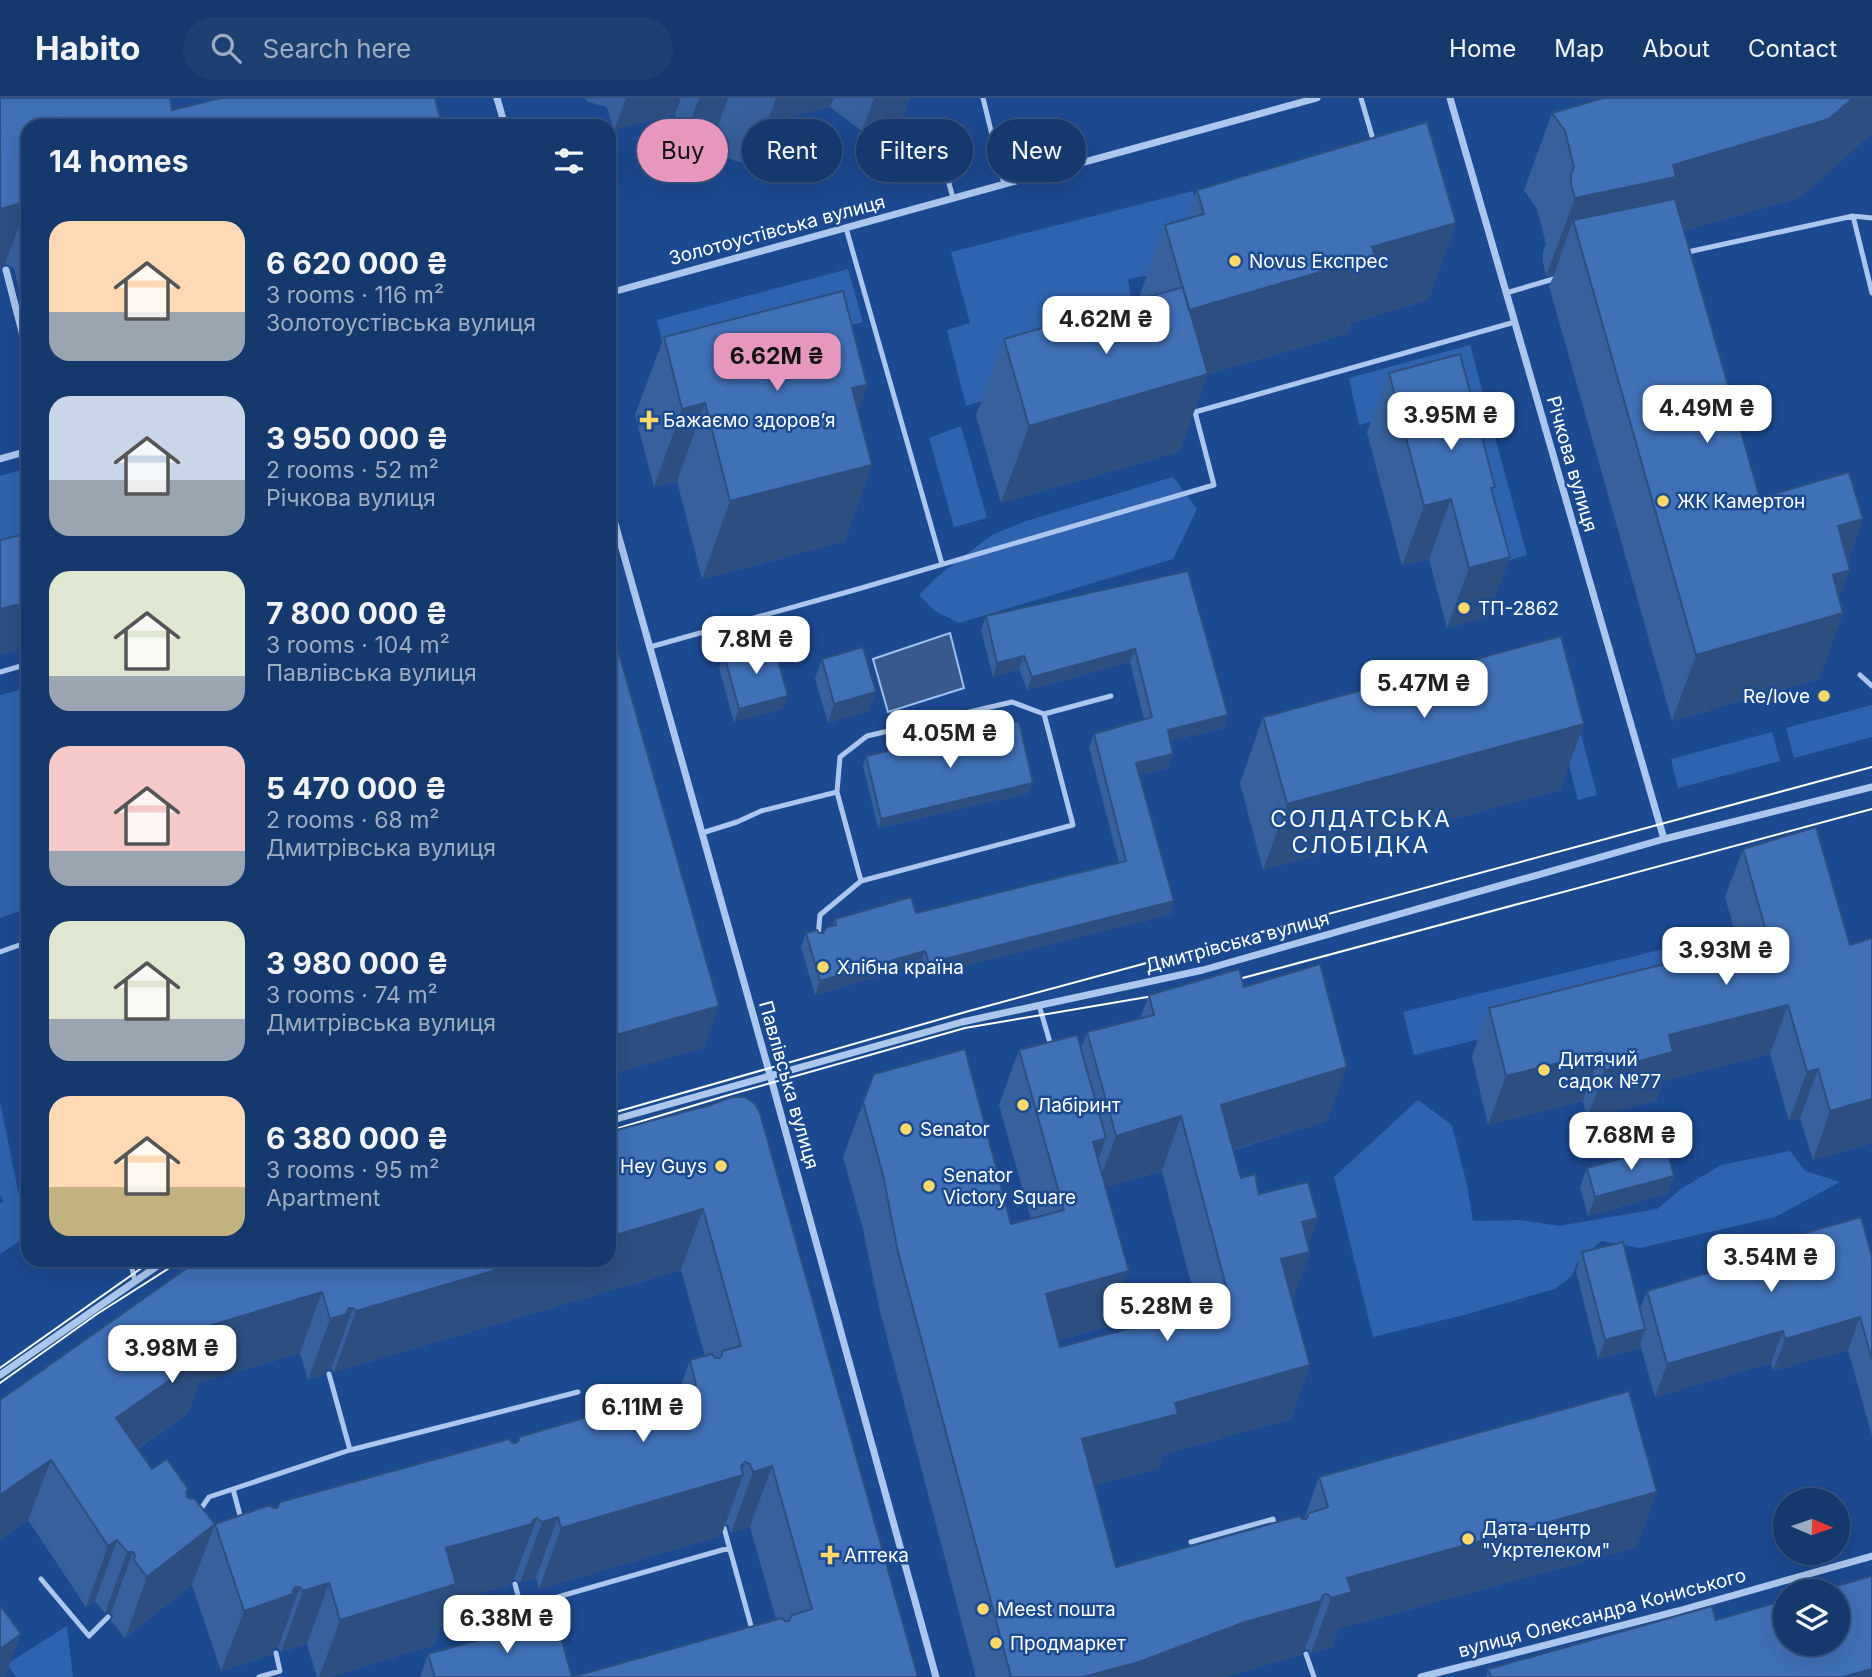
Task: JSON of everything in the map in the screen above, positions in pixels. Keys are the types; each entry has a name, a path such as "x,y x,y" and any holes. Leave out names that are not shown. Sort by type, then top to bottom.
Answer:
{"street":[{"path":"497,98 503,119"},
{"name":"Золотоустівська вулиця","path":"616,291 1317,98"},
{"name":"Річкова вулиця","path":"1450,98 1664,839"},
{"path":"6,270 21,328"},
{"path":"0,459 21,453"},
{"name":"Павлівська вулиця","path":"616,527 936,1677"},
{"name":"Дмитрівська вулиця","path":"616,1119 962,1022 1203,970 1664,839 1872,787"},
{"path":"0,1376 156,1267"},
{"name":"вулиця Олександра Кониського","path":"1421,1677 1678,1611 1872,1556"}],"lane":[{"path":"982,98 1004,184"},
{"path":"1361,98 1372,136"},
{"path":"949,182 953,198"},
{"path":"1853,216 1872,293"},
{"path":"1678,254 1853,216 1872,218"},
{"path":"846,228 942,564"},
{"path":"1506,293 1562,276"},
{"path":"650,647 1214,485 1195,412 1515,322"},
{"path":"0,672 21,666"},
{"path":"1860,675 1872,686"},
{"path":"861,881 837,792 840,757 867,736 1012,702 1044,714 1111,696"},
{"path":"817,942 820,915 861,881 1073,825 1044,714"},
{"path":"702,832 737,822 761,811 837,792"},
{"path":"0,952 21,944"},
{"path":"1039,1006 1052,1052"},
{"path":"132,1267 135,1281"},
{"path":"1116,1281 1131,1334"},
{"path":"329,1374 350,1450"},
{"path":"195,1516 209,1497 350,1450 578,1392"},
{"path":"233,1489 243,1527"},
{"path":"1191,1542 1273,1519 1276,1532"},
{"path":"724,1528 756,1643"},
{"path":"491,1616 730,1548"},
{"path":"41,1578 89,1636 108,1617"},
{"path":"515,1584 521,1607"},
{"path":"259,1677 281,1671 276,1653"},
{"path":"1306,1654 1314,1677"}],"shaded area":[{"path":"1193,191 1205,239 1161,273 1128,279 1141,353 966,406 947,330 970,323 951,252"},
{"path":"848,269 863,322 670,373 657,320"},
{"path":"1470,345 1527,555 1489,566 1443,402 1359,425 1349,378"},
{"path":"961,426 987,518 954,527 929,438"},
{"path":"21,470 21,569 0,575 0,476"},
{"path":"1173,477 1197,509 1173,559 959,623 935,611 919,595 938,576 992,535 1026,521"},
{"path":"950,633 964,688 888,712 873,659"},
{"path":"1562,663 1597,795 1578,800 1544,668"},
{"path":"21,690 21,910 0,918 0,695"},
{"path":"1872,705 1872,737 1794,758 1786,728"},
{"path":"1772,732 1780,761 1678,788 1671,759"},
{"path":"1722,935 1732,978 1414,1055 1403,1012"},
{"path":"1418,1100 1452,1125 1473,1221 1520,1220 1559,1226 1657,1209 1681,1189 1721,1165 1790,1151 1805,1171 1840,1182 1775,1217 1640,1248 1601,1241 1577,1263 1572,1276 1555,1289 1373,1337 1334,1177"},
{"path":"0,1101 21,1206 21,1240 0,1254 0,1204 4,1201 0,1195"},
{"path":"67,1626 73,1677 16,1677 7,1664"}],"building":[{"path":"0,98 170,98 172,110 221,98 435,98 440,119 21,119 21,203 0,209"},
{"path":"1603,98 1853,98 1829,119 1673,165 1676,177 1575,198 1571,185 1574,167 1565,131 1552,113"},
{"path":"1427,122 1456,223 1372,247 1375,256 1189,310 1165,225 1204,214 1197,190"},
{"path":"1675,199 1760,498 1849,472 1863,519 1838,526 1850,570 1833,575 1843,613 1696,655 1573,220"},
{"path":"1183,287 1208,374 1029,426 1004,339"},
{"path":"843,291 867,385 852,388 872,465 730,501 705,403 682,409 664,337"},
{"path":"1460,354 1495,487 1491,488 1510,557 1469,568 1451,499 1424,506 1389,373"},
{"path":"21,535 21,604 0,609 0,540"},
{"path":"1188,571 1228,715 1168,730 1173,754 1136,763 1174,901 929,963 925,951 820,981 806,933 817,930 823,933 827,927 836,925 835,919 911,897 916,913 1126,861 1094,734 1152,717 1135,649 1032,677 1024,656 997,663 986,616"},
{"path":"1561,636 1584,724 1287,804 1263,717"},
{"path":"773,642 788,696 739,709 724,655"},
{"path":"616,643 719,1006 616,1035"},
{"path":"863,647 876,692 834,704 822,659"},
{"path":"1019,721 1033,783 881,819 866,756"},
{"path":"1816,827 1850,945 1872,938 1872,1099 1830,1111 1818,1069 1807,1072 1788,1005 1669,1035 1673,1052 1605,1070 1601,1052 1506,1076 1489,1008 1768,938 1743,849"},
{"path":"1320,964 1347,1067 1221,1105 1241,1178 1255,1174 1259,1194 1308,1182 1318,1218 1302,1222 1310,1252 1281,1259 1310,1365 1175,1403 1178,1414 1082,1439 1116,1567 1299,1516 1306,1519 1309,1513 1328,1507 1319,1477 1629,1391 1657,1492 1347,1578 1352,1592 1331,1598 1325,1594 1321,1601 1245,1622 1139,1662 1083,1677 1011,1677 898,1252 883,1175 863,1102 874,1074 965,1049 1011,1224 1064,1210 1019,1050 1077,1035 1106,1138 1093,1142 1129,1271 1046,1294 1060,1347 1172,1317 1169,1306 1227,1290 1181,1116 1116,1136 1087,1032 1154,1015 1149,995 1239,969 1244,987"},
{"path":"732,1097 745,1097 755,1104 760,1113 918,1677 572,1677 782,1618 789,1621 792,1615 812,1609 772,1466 753,1472 750,1464 745,1462 741,1466 743,1475 561,1528 558,1517 542,1522 537,1518 532,1524 446,1548 456,1584 340,1620 329,1583 303,1591 296,1587 293,1594 244,1611 215,1524 270,1505 277,1508 280,1502 509,1439 516,1443 519,1437 696,1385 690,1360 712,1354 719,1358 722,1351 741,1346 703,1209 616,1235 616,1130"},
{"path":"1666,1146 1674,1176 1595,1197 1587,1168"},
{"path":"1861,1217 1872,1257 1872,1360 1860,1317 1785,1339 1783,1331 1667,1364 1647,1291 1762,1257 1759,1246"},
{"path":"1623,1242 1645,1329 1605,1340 1582,1252"},
{"path":"506,1267 356,1311 349,1308 346,1314 330,1319 322,1292 205,1327 210,1352 116,1418 152,1469 167,1459 188,1489 187,1497 194,1498 215,1524 147,1577 134,1560 133,1552 127,1552 117,1540 108,1546 51,1460 0,1495 0,1400 187,1268"},
{"path":"1872,1576 1872,1669 1843,1677 1491,1677 1488,1669 1712,1606 1716,1620 1773,1603 1773,1656 1850,1656 1850,1582"},
{"path":"0,1605 21,1634 0,1649"},
{"path":"556,1619 572,1677 435,1677 428,1654"}],"tram line":[{"path":"616,1112 969,1011 1872,767"},
{"path":"1224,983 1872,809"},
{"path":"616,1129 965,1028 1165,994"},
{"path":"0,1368 143,1267"},
{"path":"0,1383 97,1314 171,1267"}],"place":[{"name":"Novus Експрес","path":"1235,261"},
{"name":"Бажаємо здоровʼя","path":"649,420"},
{"name":"ЖК Камертон","path":"1663,501"},
{"name":"ТП-2862","path":"1464,608"},
{"name":"Re/love","path":"1824,696"},
{"name":"Хлібна країна","path":"823,967"},
{"name":"Дитячий садок №77","path":"1544,1070"},
{"name":"Лабіринт","path":"1023,1105"},
{"name":"Senator","path":"906,1129"},
{"name":"Hey Guys","path":"721,1166"},
{"name":"Senator Victory Square","path":"929,1186"},
{"name":"Дата-центр \"Укртелеком\"","path":"1468,1539"},
{"name":"Аптека","path":"830,1555"},
{"name":"Meest пошта","path":"983,1609"},
{"name":"Продмаркет","path":"996,1643"}],"district":[{"name":"СОЛДАТСЬКА СЛОБІДКА","path":"1361,832"}]}
